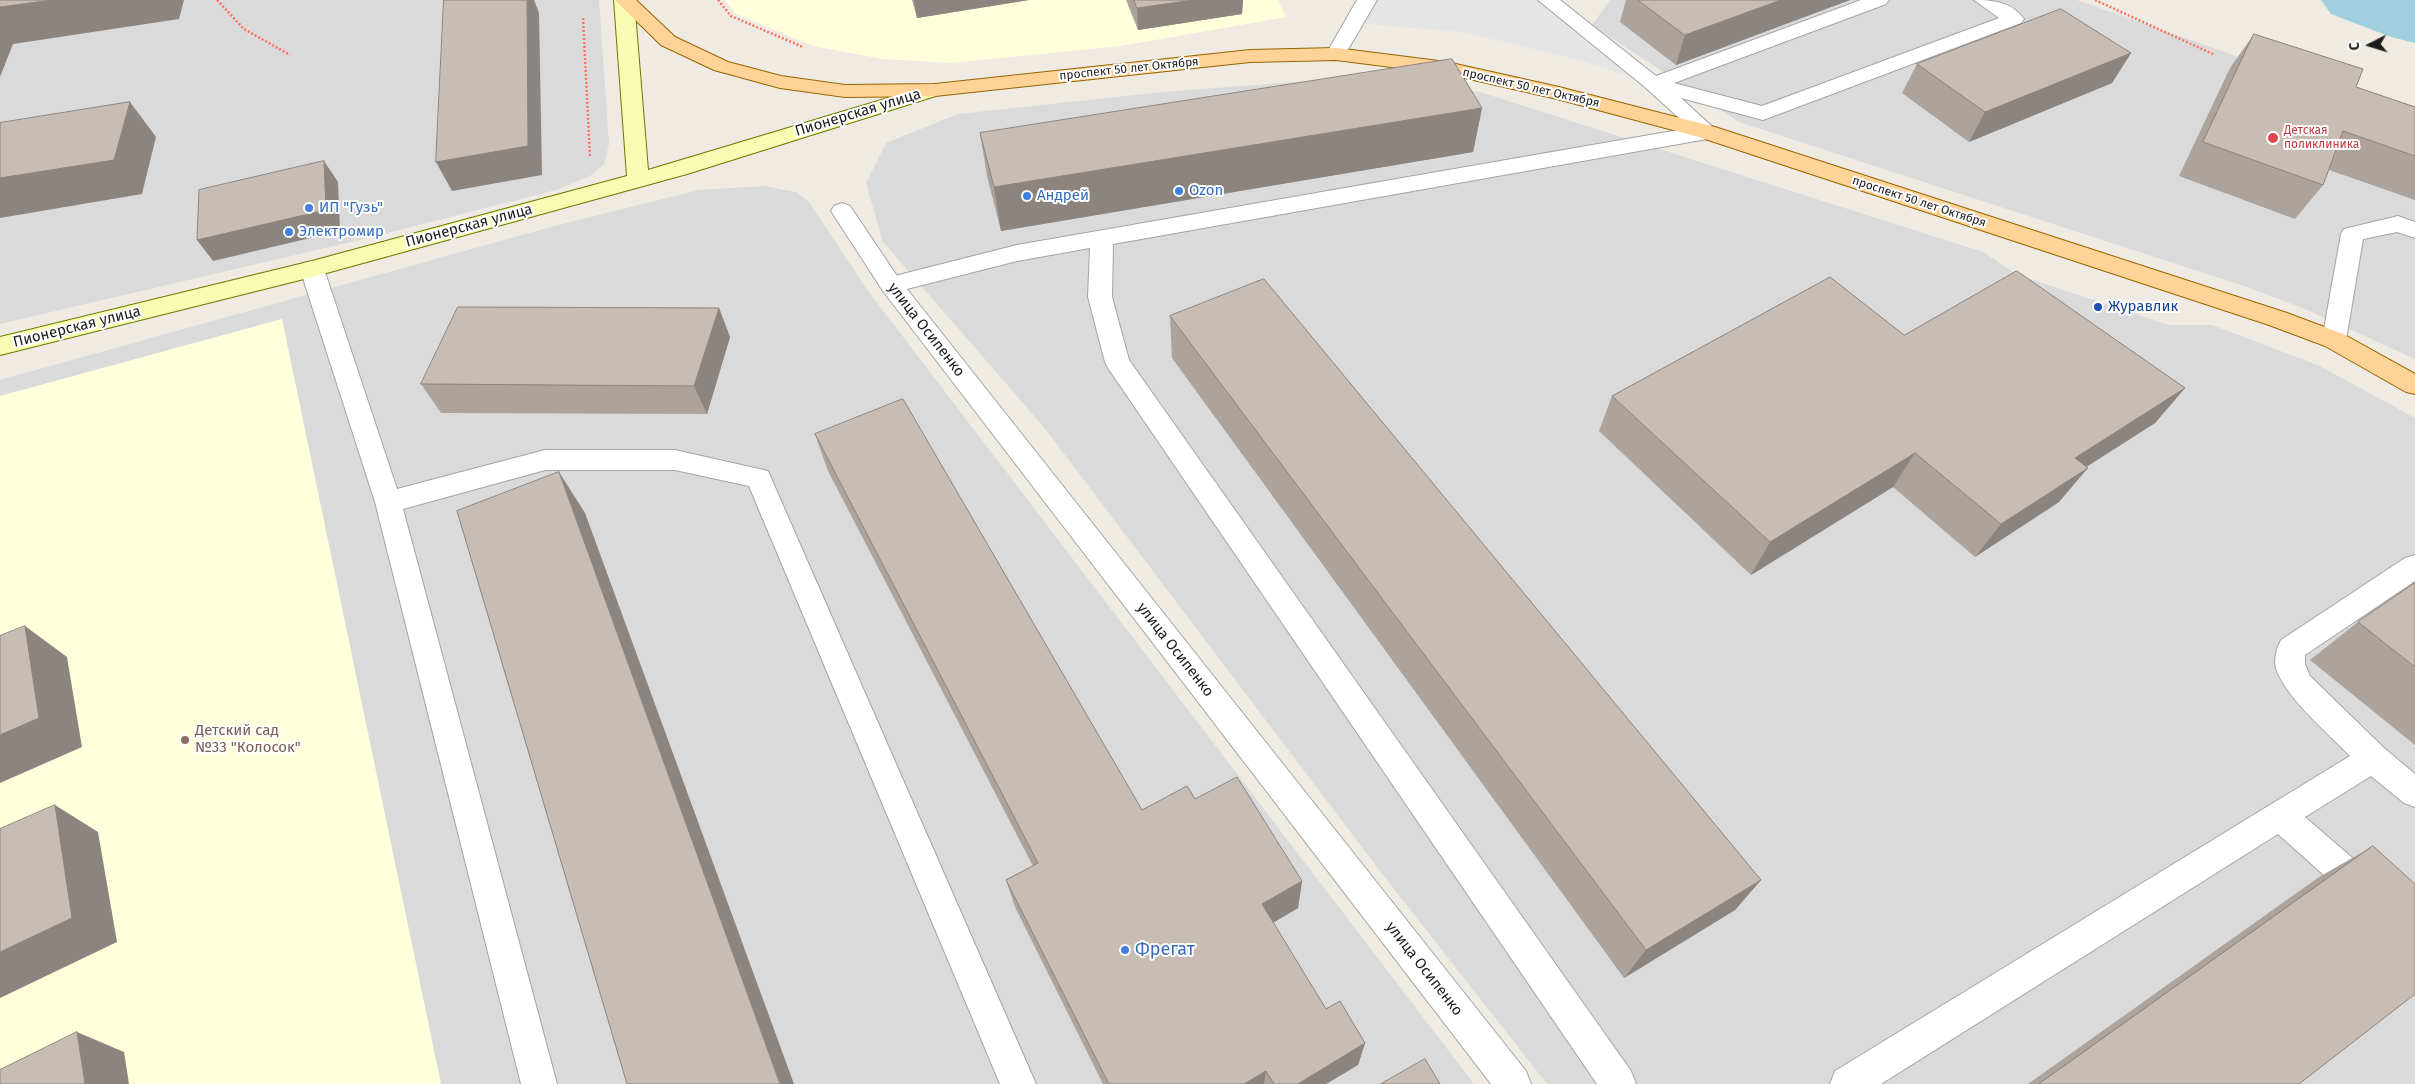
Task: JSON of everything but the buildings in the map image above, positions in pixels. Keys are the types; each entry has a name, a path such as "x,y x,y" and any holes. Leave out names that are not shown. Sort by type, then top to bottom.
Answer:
{"main road":[{"name":"проспект 50 лет Октября","path":"625,0 668,41 721,66 780,82 845,91 934,90 1250,56 1336,54 1447,68 1559,93 1707,132 2268,316 2334,340 2415,385"},
{"path":"625,0 638,180"},
{"name":"Пионерская улица","path":"0,346 312,269 638,180 934,90"}],"street":[{"path":"1336,54 1367,0"},
{"path":"1548,0 1653,84 1707,132"},
{"path":"1653,84 1879,0"},
{"path":"1653,84 1763,113 2014,19 1984,0"},
{"path":"890,285 1017,253 1707,132"},
{"name":"улица Осипенко","path":"842,211 890,285 1513,1084"},
{"path":"2334,340 2352,234 2398,224 2415,230"},
{"path":"1102,238 1100,298 1117,362 1618,1084"},
{"path":"312,269 388,502 539,1084"},
{"path":"388,502 545,460 676,460 759,478 1018,1084"},
{"path":"2415,566 2291,649 2290,664 2300,685 2373,758 2415,793"},
{"path":"1848,1084 2373,758"},
{"path":"2280,816 2415,934"}],"path":[{"path":"217,0 244,29 290,56"},
{"path":"2095,0 2215,55"},
{"path":"583,10 592,192"}],"shaded area":[{"path":"0,0 599,0 609,144 604,164 590,176 556,190 364,239 0,324"},
{"path":"725,0 1278,0 1286,17 1121,46 950,63 883,59 813,46 736,14"},
{"path":"1367,0 1548,0 1653,84 1583,61 1463,32 1353,23"},
{"path":"1610,0 2077,0 2415,119 2415,359 2305,309 2247,287 1739,122 1592,25"},
{"path":"1361,77 1480,92 1983,252 2018,275 2169,325 2212,325 2320,366 2415,418 2415,1084 1547,1084 1380,871 1043,426 883,242 866,183 886,143 958,114 1163,92"},
{"path":"764,186 796,192 809,202 868,291 1474,1084 0,1084 0,380 558,225 699,190"},
{"name":"Детский сад №33 \"Колосок\"","path":"282,319 441,1084 0,1084 0,396"}],"waterway":[{"path":"2355,0 2415,22"}],"place":[{"name":"Детская поликлиника","path":"2273,138"},
{"name":"Ozon","path":"1179,191"},
{"name":"Андрей","path":"1027,196"},
{"name":"ИП \"Гузь\"","path":"309,208"},
{"name":"Электромир","path":"289,232"},
{"name":"Журавлик","path":"2098,307"},
{"name":"Детский сад №33 \"Колосок\"","path":"185,740"},
{"name":"Фрегат","path":"1125,950"}]}
